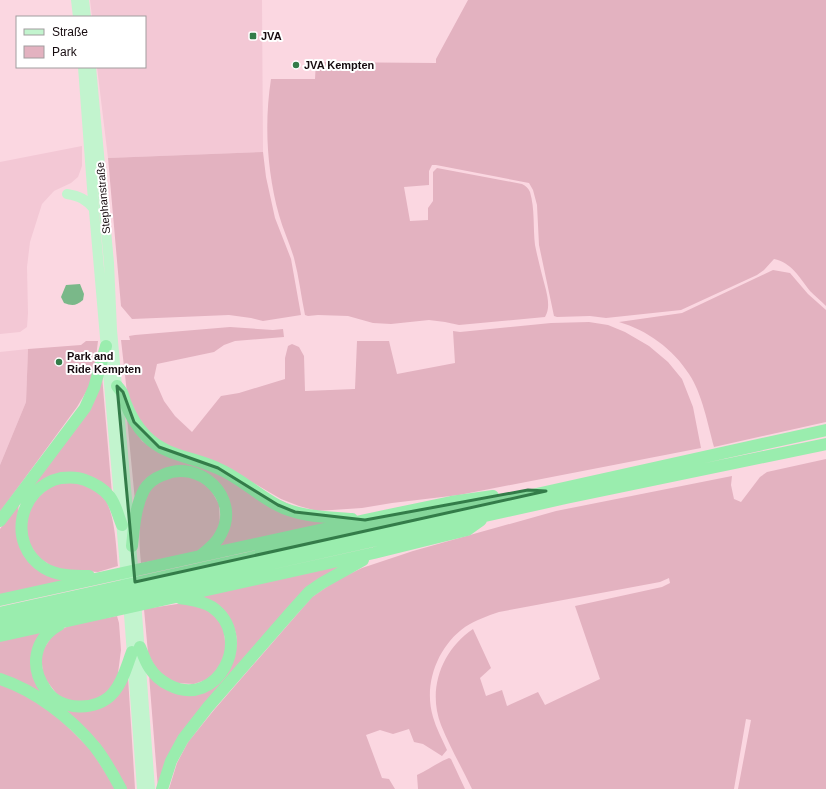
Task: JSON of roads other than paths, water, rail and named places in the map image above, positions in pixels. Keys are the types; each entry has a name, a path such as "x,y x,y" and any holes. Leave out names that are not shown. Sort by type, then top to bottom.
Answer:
{"highway":[{"path":"0,521 84,408 94,388 106,346"},
{"path":"117,386 123,392 125,401 134,422 146,436 159,447 179,456 218,468 235,477 278,505 295,512 316,516 365,520"},
{"path":"0,624 108,594 546,491 826,430"},
{"path":"0,612 108,594 826,444"},
{"path":"132,546 138,502 145,488 155,478 168,472 180,470 190,471 210,481 218,489 224,500 226,511 225,523 222,533 217,541 200,557 156,583"},
{"path":"108,594 69,576 44,568 35,561 23,538 21,526 24,509 32,496 41,487 53,480 67,477 81,478 102,488 110,498 122,525"},
{"path":"200,557 451,502 528,490 546,491"},
{"path":"174,597 374,553 467,530 487,516"},
{"path":"162,789 171,761 182,739 295,607 309,592 322,583 374,553"},
{"path":"108,594 71,620 51,630 42,639 37,650 36,665 39,678 46,692 57,700 70,706 92,706 113,694 136,650 161,681 174,687 184,690 196,689 208,685 219,676 231,653 232,639 222,616 211,606 174,597 156,583"},
{"path":"0,600 108,594"},
{"path":"0,636 71,620"},
{"path":"0,679 22,688 36,696 75,727 94,747 109,768 121,789"}],"main road":[{"path":"76,0 78,16"},
{"path":"84,0 86,16"},
{"name":"Stephanstraße","path":"83,68 122,525 136,650"},
{"name":"Stephanstraße","path":"91,68 109,263 112,330 132,546 136,650"},
{"path":"67,194 82,197 89,202 94,209"},
{"path":"136,650 142,789"},
{"path":"136,650 150,789"}],"place":[{"name":"JVA","path":"253,36"},
{"name":"JVA Kempten","path":"296,65"},
{"name":"Park and Ride Kempten","path":"59,362"}]}
